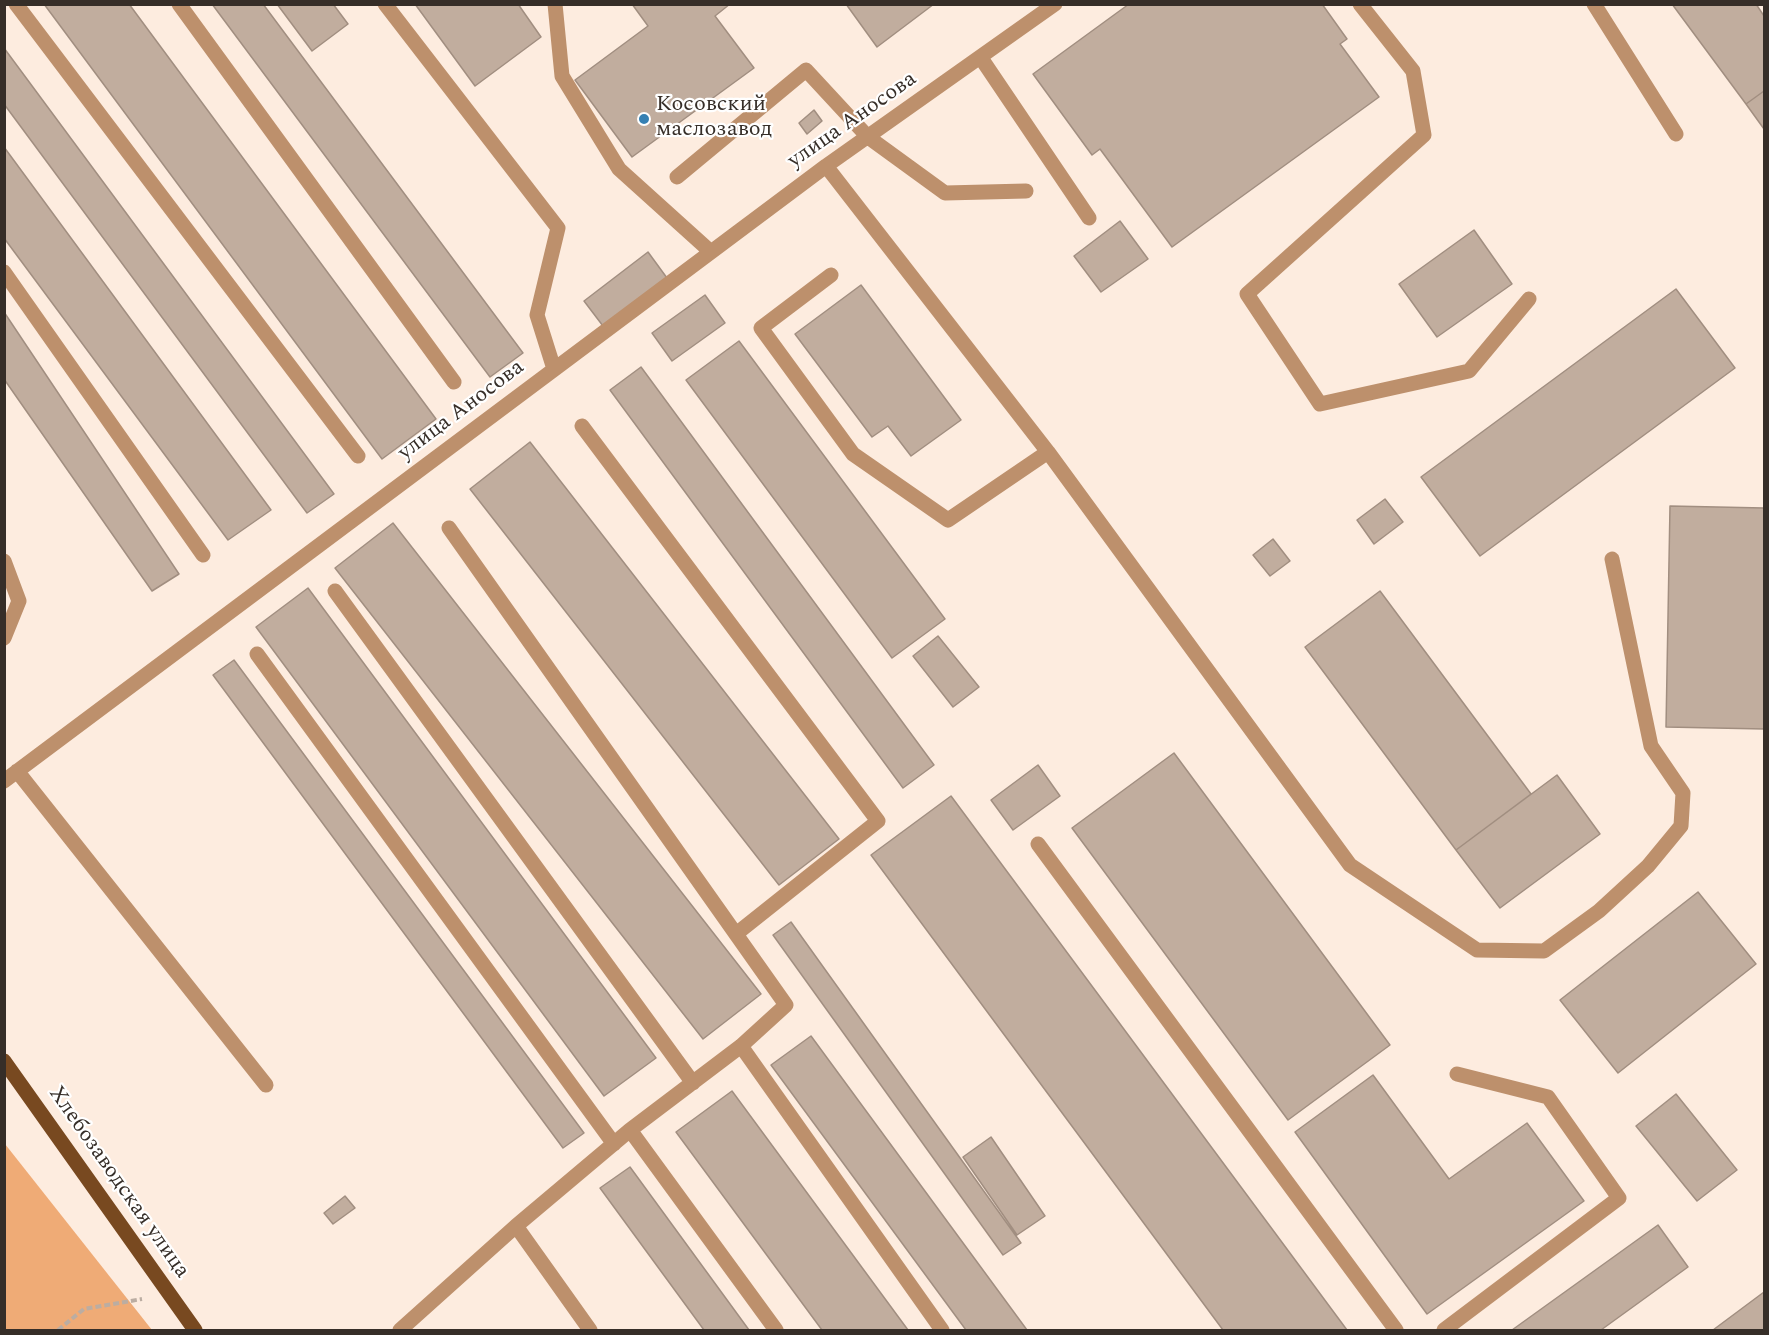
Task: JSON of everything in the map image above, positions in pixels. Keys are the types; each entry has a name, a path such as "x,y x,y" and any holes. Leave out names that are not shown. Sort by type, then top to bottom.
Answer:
{"main road":[{"name":"Хлебозаводская улица","path":"4,1061 195,1330"}],"street":[{"path":"16,4 357,456"},
{"path":"179,4 454,382"},
{"path":"385,4 558,228 537,315 554,369"},
{"path":"555,4 562,76 619,169 711,252"},
{"name":"улица Аносова","path":"4,781 826,166 1055,4"},
{"path":"1360,4 1413,71 1424,135 1247,294 1320,404 1469,371 1529,299"},
{"path":"1594,4 1676,134"},
{"path":"981,58 1089,218"},
{"path":"677,177 806,70 868,137 945,193 1026,191"},
{"path":"826,166 1048,452 1350,865 1477,950 1544,951 1599,911 1632,881 1648,866 1681,826 1683,794 1651,746 1612,559"},
{"path":"4,272 203,555"},
{"path":"831,275 761,328 853,454 948,520 1048,452"},
{"path":"582,426 878,822 736,934"},
{"path":"400,1330 516,1226 630,1130 741,1046 786,1005 449,528"},
{"path":"4,561 19,601 4,638"},
{"path":"335,591 693,1083"},
{"path":"257,654 614,1144"},
{"path":"17,771 266,1085"},
{"path":"1038,844 1396,1330"},
{"path":"741,1046 942,1330"},
{"path":"1444,1330 1619,1198 1548,1097 1457,1074"},
{"path":"630,1130 776,1330"},
{"path":"516,1226 590,1330"}],"path":[{"path":"58,1330 84,1309 151,1298"}],"shaded area":[{"path":"5,1144 152,1330 5,1330"}],"building":[{"path":"44,4 129,4 436,419 382,459"},
{"path":"212,4 263,4 523,353 490,377"},
{"path":"277,4 333,4 348,24 312,51"},
{"path":"415,4 518,4 541,37 475,86"},
{"name":"Косовский маслозавод","path":"632,4 730,4 715,16 754,68 632,157 575,80 648,26"},
{"path":"846,4 934,4 877,47"},
{"path":"1129,4 1322,4 1347,39 1340,44 1379,97 1172,247 1100,149 1092,155 1033,74"},
{"path":"1672,4 1756,4 1764,16 1764,91 1746,104"},
{"path":"4,48 334,494 307,513 4,104"},
{"path":"1764,91 1764,129 1746,104"},
{"path":"814,110 822,121 807,134 799,123"},
{"path":"4,147 271,510 228,540 4,238"},
{"path":"1120,221 1148,259 1101,292 1074,256"},
{"path":"1474,230 1512,284 1437,337 1399,284"},
{"path":"648,252 667,278 603,326 584,301"},
{"path":"861,285 961,420 911,456 888,426 872,437 795,334"},
{"path":"1676,289 1735,368 1480,556 1421,477"},
{"path":"705,295 725,323 672,361 652,333"},
{"path":"4,312 179,574 152,591 4,379"},
{"path":"739,341 945,619 892,658 686,380"},
{"path":"641,367 934,765 903,788 610,390"},
{"path":"530,442 839,839 779,885 470,489"},
{"path":"1385,499 1403,522 1374,544 1357,520"},
{"path":"1670,506 1764,508 1764,729 1666,727"},
{"path":"393,523 761,994 703,1039 335,568"},
{"path":"1273,539 1290,561 1270,576 1253,555"},
{"path":"308,588 656,1058 604,1096 256,627"},
{"path":"1380,591 1531,794 1456,850 1305,647"},
{"path":"938,636 979,687 953,707 913,656"},
{"path":"234,660 584,1133 563,1148 213,675"},
{"path":"1174,753 1390,1045 1288,1120 1072,828"},
{"path":"1038,765 1060,796 1013,830 991,800"},
{"path":"1557,775 1600,834 1500,908 1456,850"},
{"path":"951,796 1347,1330 1223,1330 871,855"},
{"path":"1698,892 1756,964 1618,1073 1560,1000"},
{"path":"791,922 1021,1243 1003,1255 773,935"},
{"path":"811,1036 1027,1330 966,1330 771,1065"},
{"path":"1373,1075 1449,1179 1527,1123 1584,1201 1427,1314 1295,1132"},
{"path":"732,1091 908,1330 822,1330 676,1132"},
{"path":"1676,1094 1737,1170 1697,1201 1636,1126"},
{"path":"991,1137 1045,1216 1017,1235 963,1157"},
{"path":"630,1167 749,1330 704,1330 600,1188"},
{"path":"345,1196 355,1208 333,1224 324,1213"},
{"path":"1658,1225 1688,1267 1601,1330 1512,1330"},
{"path":"1764,1292 1764,1330 1713,1330"}],"place":[{"name":"Косовский маслозавод","path":"644,119"}]}
